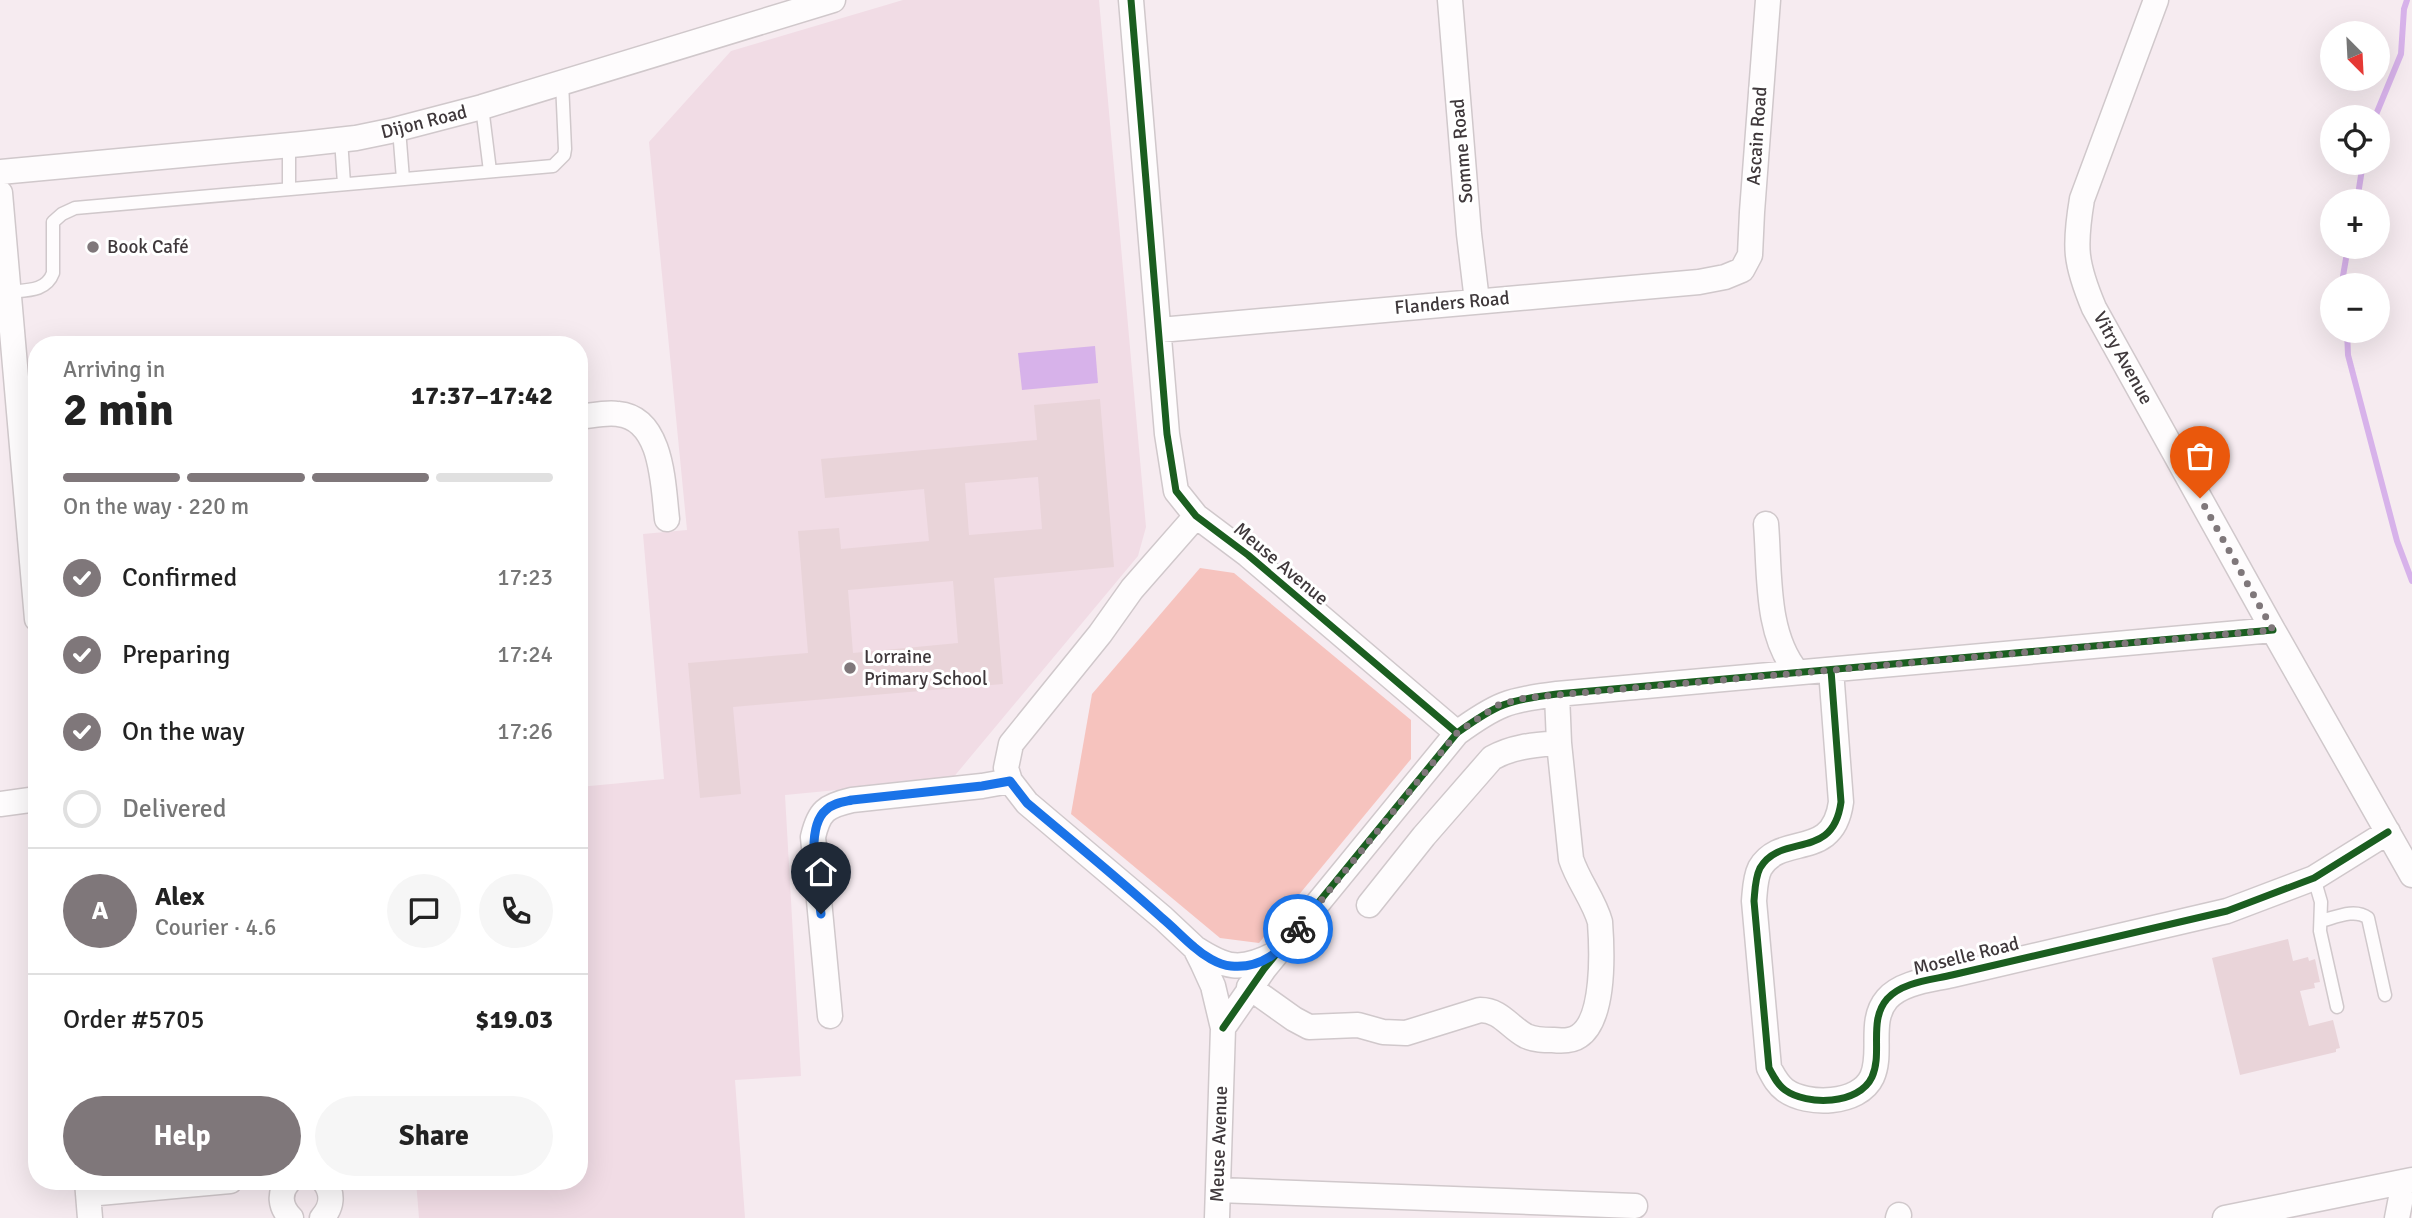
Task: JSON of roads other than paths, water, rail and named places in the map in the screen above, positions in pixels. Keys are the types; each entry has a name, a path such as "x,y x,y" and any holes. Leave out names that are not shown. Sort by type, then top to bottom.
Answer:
{"street":[{"name":"Dijon Road","path":"0,172 289,145 399,129 482,107 833,0"},
{"name":"Meuse Avenue","path":"1131,0 1167,434 1176,491 1196,516 1248,555 1457,733 1250,987 1223,1028"},
{"name":"Somme Road","path":"1450,0 1476,301"},
{"name":"Ascain Road","path":"1742,270 1750,256 1768,0"},
{"name":"Vitry Avenue","path":"2156,0 2082,199 2077,230 2081,276 2094,308 2412,875"},
{"path":"0,192 8,292 28,450"},
{"name":"Flanders Road","path":"1160,330 1699,282 1725,277 1742,270"},
{"path":"588,416 619,414 632,419 651,436 660,460 667,519"},
{"path":"830,1016 814,837 817,822 824,811 834,804 852,800 1010,781 1006,768 1011,744 1100,635 1132,589 1196,516"},
{"path":"1766,524 1777,635 1787,660 1797,673"},
{"path":"1457,733 1498,705 1525,698 2273,630"},
{"name":"Moselle Road","path":"1831,670 1841,802 1839,815 1829,833 1818,840 1768,859 1761,867 1755,882 1754,901 1769,1068 1776,1083 1796,1096 1828,1099 1845,1097 1866,1086 1875,1066 1877,1022 1881,1009 1896,991 1939,978 2227,911 2314,878 2388,831"},
{"path":"1250,987 1294,1020 1309,1027 1358,1025 1382,1032 1406,1033 1480,1010 1491,1010 1526,1035 1539,1040 1561,1041 1578,1037 1586,1030 1593,1018 1598,999 1601,930 1597,910 1577,876 1571,859 1557,695"},
{"path":"1369,905 1492,758 1519,747 1559,743"},
{"name":"Meuse Avenue","path":"1010,781 1027,803 1195,948 1215,961 1229,966 1248,966 1278,952"},
{"path":"0,804 28,800"},
{"name":"Meuse Avenue","path":"1195,948 1213,986 1223,1028 1217,1218"},
{"path":"2225,1218 2408,1181 2397,1218"},
{"path":"89,1198 155,1190"},
{"path":"284,1190 281,1201 291,1218"},
{"path":"321,1218 328,1211 331,1202 329,1190"},
{"path":"1218,1190 1433,1208 1635,1206"}],"lane":[{"path":"8,292 38,289 51,280 53,222 75,208 554,166 564,155 562,82"},
{"path":"482,107 490,171"},
{"path":"399,129 403,179"},
{"path":"341,139 344,184"},
{"path":"289,145 289,189"},
{"path":"2314,878 2321,902 2320,931 2337,1007"},
{"path":"2321,920 2356,912 2368,918 2385,995"}],"waterway":[{"path":"2380,105 2401,54 2407,0"},
{"path":"2359,189 2361,175"},
{"path":"2344,273 2346,259"},
{"path":"2348,343 2348,355 2397,541 2412,581"}],"place":[{"name":"Book Café","path":"93,247"},
{"name":"Lorraine Primary School","path":"850,668"}]}
